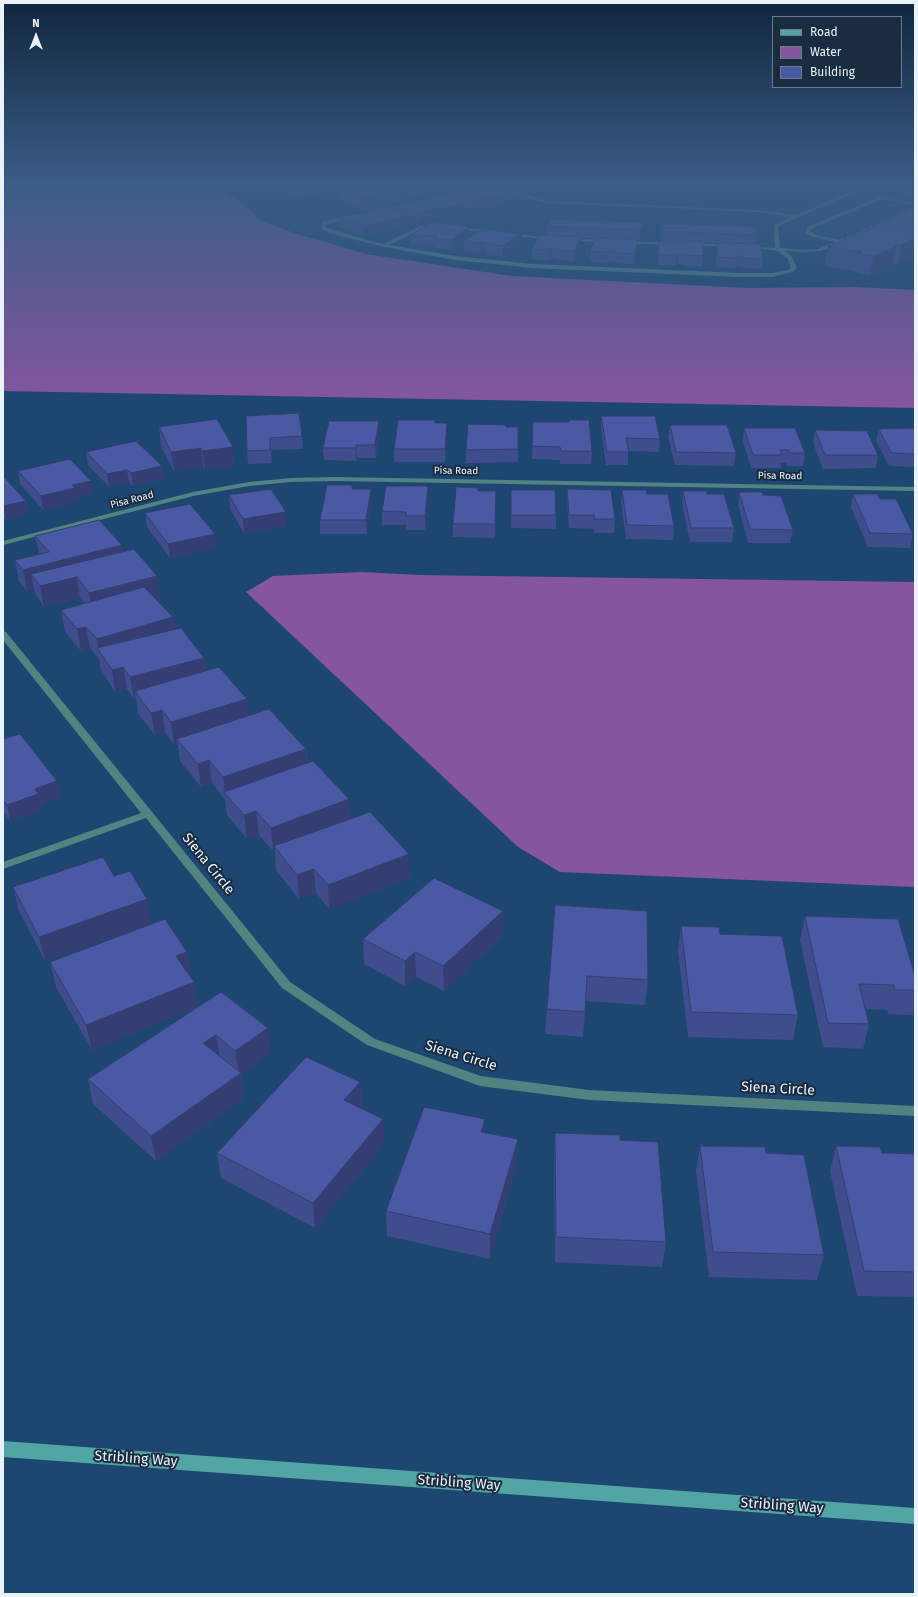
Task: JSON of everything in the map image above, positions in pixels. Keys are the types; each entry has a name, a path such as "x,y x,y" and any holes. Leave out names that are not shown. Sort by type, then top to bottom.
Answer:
{"street":[{"path":"446,257 533,266 739,276 772,275 790,271 794,268 788,257"},
{"name":"Pisa Road","path":"3,543 193,494 249,484 291,480 334,479 915,489"},
{"name":"Siena Circle","path":"3,634 286,985 371,1042 480,1081 573,1093 915,1111"},
{"path":"3,866 147,814"},
{"name":"Stribling Way","path":"3,1449 915,1516"}],"water":[{"path":"3,257 383,257 511,276 747,288 855,287 915,290 915,408 3,391"},
{"path":"362,572 419,575 915,582 915,887 560,872 518,847 246,592 273,576"}],"building":[{"path":"717,257 737,257 736,258"},
{"path":"743,257 763,257 763,259 743,258"},
{"path":"299,413 302,436 270,438 270,450 247,451 246,416"},
{"path":"601,416 655,416 660,439 626,438 629,452 607,452"},
{"path":"217,419 233,447 202,451 201,448 171,452 159,427"},
{"path":"398,420 435,420 435,423 447,423 445,449 394,449"},
{"path":"569,420 589,420 592,451 561,451 560,447 532,446 533,422 569,422"},
{"path":"329,421 379,421 375,445 356,445 356,448 323,448"},
{"path":"468,424 506,425 506,427 518,427 518,449 466,450"},
{"path":"670,425 727,425 736,453 676,452"},
{"path":"744,428 795,428 805,453 789,453 788,450 780,450 782,455 753,455"},
{"path":"915,428 915,454 891,453 879,429"},
{"path":"815,430 867,431 878,455 825,455"},
{"path":"136,441 162,466 131,473 127,470 107,474 86,452"},
{"path":"70,459 91,481 72,485 75,488 41,496 18,471"},
{"path":"3,476 26,501 3,506"},
{"path":"327,485 352,485 352,489 371,489 366,520 320,520"},
{"path":"386,486 428,486 425,516 406,516 406,512 382,511"},
{"path":"456,487 478,488 478,491 496,491 495,524 453,524"},
{"path":"271,489 286,512 243,519 229,495"},
{"path":"567,489 611,490 615,519 595,519 594,515 569,515"},
{"path":"511,490 555,490 556,515 511,515"},
{"path":"622,490 646,490 647,494 668,494 674,526 627,525"},
{"path":"683,491 707,491 707,494 724,494 734,528 691,528"},
{"path":"739,492 762,492 763,495 781,496 793,530 750,529"},
{"path":"853,494 877,494 880,499 896,499 913,534 870,533"},
{"path":"190,504 215,534 168,544 145,513"},
{"path":"99,520 122,545 23,570 15,560 49,552 35,536"},
{"path":"134,549 157,576 89,593 77,577 40,586 31,574"},
{"path":"144,587 173,617 97,639 86,627 77,629 61,610"},
{"path":"181,628 204,658 130,677 123,667 112,670 97,648"},
{"path":"219,667 247,699 171,722 162,710 151,713 135,691"},
{"path":"269,709 306,749 223,777 209,760 198,764 177,739"},
{"path":"20,734 57,781 35,789 38,794 7,805 3,800 3,739"},
{"path":"313,761 349,799 271,828 256,811 244,815 224,792"},
{"path":"370,812 409,854 328,885 314,869 297,875 274,846"},
{"path":"103,857 114,876 130,871 147,899 39,937 13,887"},
{"path":"434,878 503,911 443,966 415,952 405,961 363,939"},
{"path":"555,905 647,911 648,980 587,976 585,1012 547,1009"},
{"path":"805,916 898,919 915,976 915,990 895,990 894,985 859,984 869,1024 828,1023"},
{"path":"165,919 187,952 176,956 194,982 86,1025 50,962"},
{"path":"681,926 719,927 720,934 782,936 798,1015 691,1012"},
{"path":"221,992 268,1028 235,1051 216,1035 203,1043 241,1073 151,1136 88,1079"},
{"path":"306,1057 360,1082 344,1100 383,1119 313,1203 217,1153"},
{"path":"424,1107 485,1119 481,1132 518,1139 490,1234 386,1211"},
{"path":"555,1133 620,1135 620,1140 658,1142 666,1242 556,1237"},
{"path":"700,1146 765,1147 766,1153 804,1155 824,1255 713,1252"},
{"path":"836,1146 880,1147 882,1153 915,1154 915,1272 864,1271"}]}
